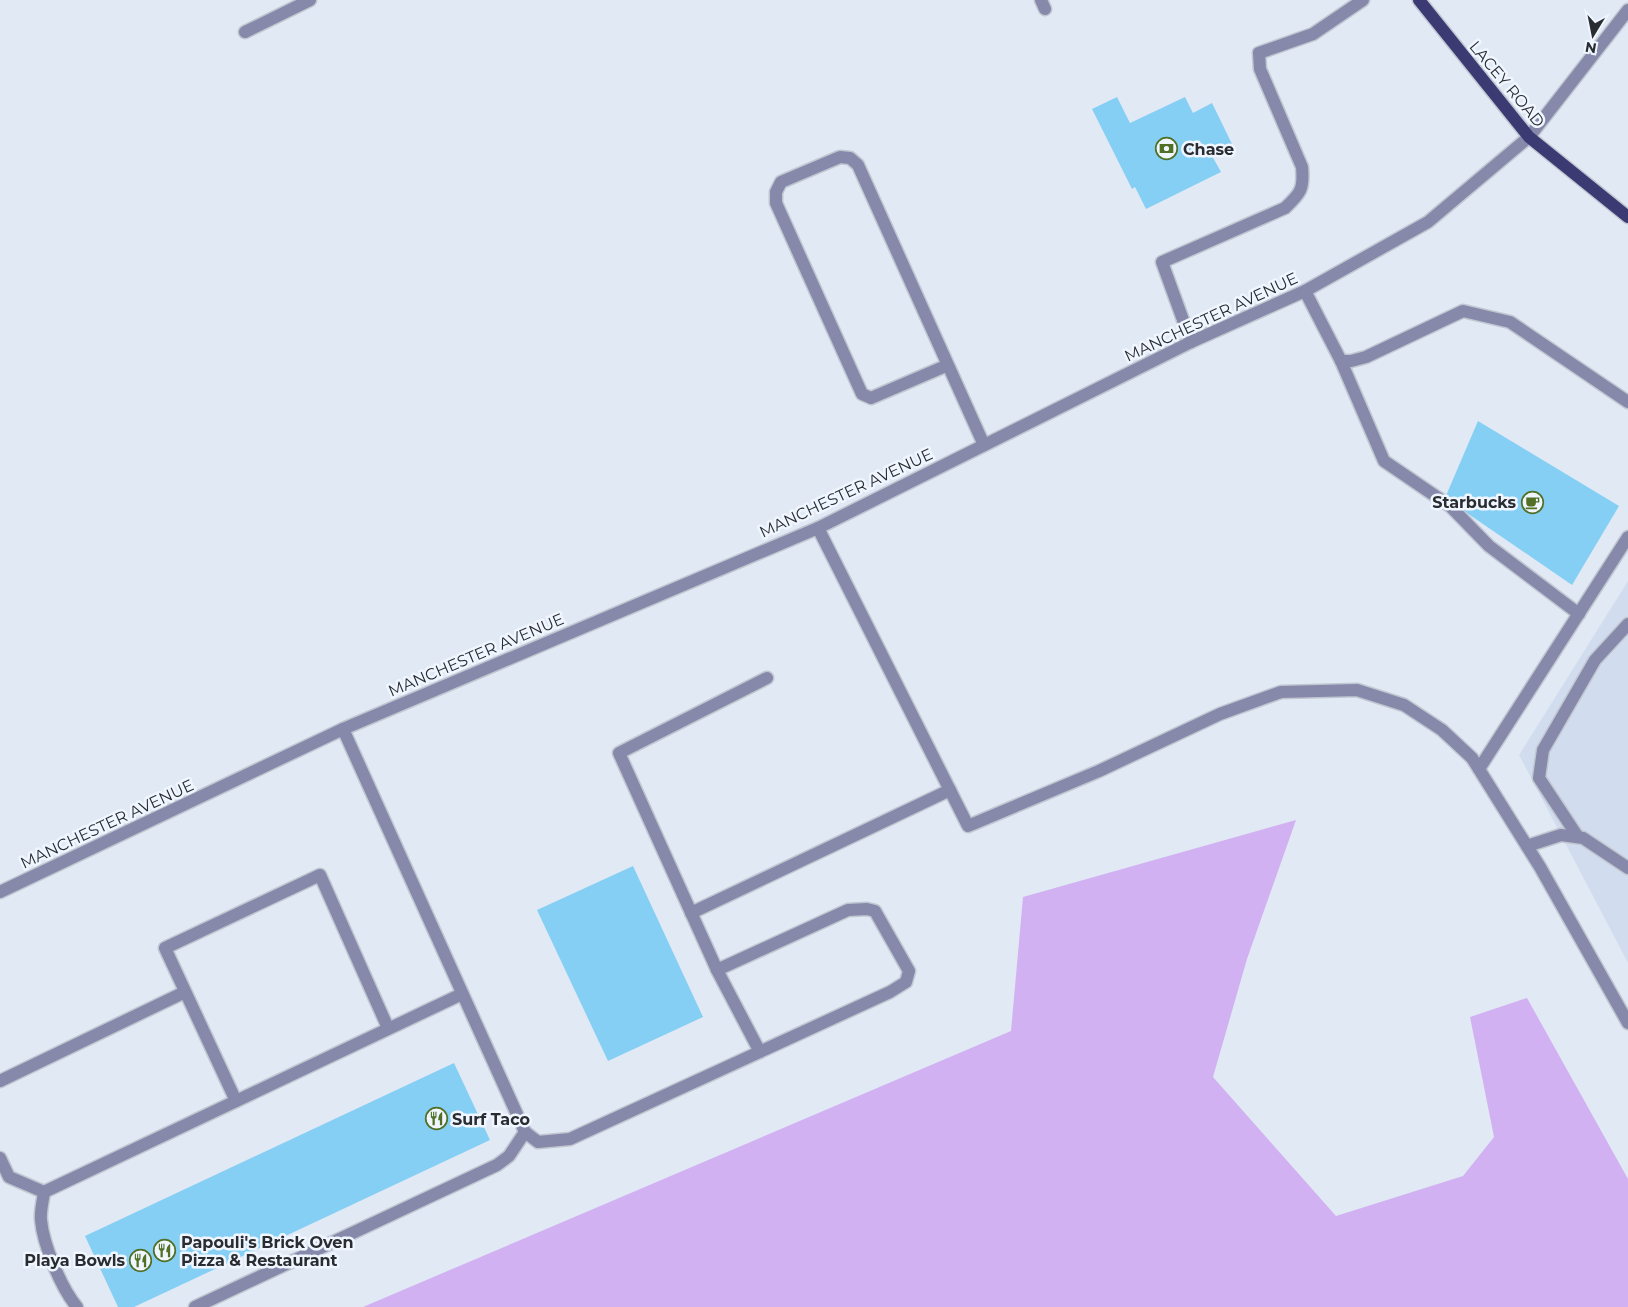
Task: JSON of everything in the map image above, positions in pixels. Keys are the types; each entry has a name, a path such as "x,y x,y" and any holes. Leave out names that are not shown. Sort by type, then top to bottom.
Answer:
{"main road":[{"name":"LACEY ROAD","path":"1419,0 1529,137 1628,217"}],"street":[{"path":"246,32 310,0"},
{"path":"1192,342 1162,262 1285,208 1299,194 1304,184 1302,167 1260,69 1259,53 1313,34 1363,0"},
{"name":"MANCHESTER AVENUE","path":"0,892 343,729 818,528 1192,342 1305,291 1428,222 1529,137 1628,10"},
{"path":"948,365 871,398 862,394 776,203 776,192 781,182 840,157 850,158 858,165 948,365 984,445"},
{"path":"1305,291 1341,361 1384,462 1450,506 1489,546 1579,614"},
{"path":"1341,361 1351,361 1366,357 1463,311 1510,322 1628,402"},
{"path":"818,528 968,826 1099,771 1220,714 1281,692 1357,690 1404,705 1442,730 1472,758 1527,846 1628,1023"},
{"path":"1479,769 1628,537"},
{"path":"1578,837 1539,778 1543,750 1595,660 1628,624"},
{"path":"760,1052 717,970 619,753 767,678"},
{"path":"343,729 524,1132 538,1142 570,1139 760,1052 890,992 906,982 910,971 875,911 867,908 848,910 717,970"},
{"path":"691,913 950,790"},
{"path":"1527,846 1561,835 1583,838 1628,868"},
{"path":"236,1101 165,948 320,875 388,1028"},
{"path":"0,1081 185,992"},
{"path":"0,1158 9,1177 44,1192 462,994"},
{"path":"195,1307 498,1165 509,1156 524,1132"},
{"path":"44,1192 41,1220 49,1251 69,1298 76,1307"}],"shaded area":[{"path":"1628,581 1628,963 1519,755"},
{"path":"1296,820 1247,959 1213,1077 1336,1216 1463,1176 1494,1137 1470,1017 1527,998 1628,1179 1628,1307 363,1307 1011,1031 1023,897"}],"building":[{"name":"Chase","path":"1117,97 1130,123 1185,97 1193,113 1212,103 1232,144 1211,154 1221,172 1146,209 1135,187 1132,189 1092,109"},
{"name":"Starbucks","path":"1478,421 1619,506 1572,585 1445,498"},
{"path":"633,866 703,1017 608,1061 537,910"},
{"path":"454,1063 490,1140 134,1307 118,1307 85,1236"}],"place":[{"name":"Chase","path":"1167,149"},
{"name":"Starbucks","path":"1532,502"},
{"name":"Surf Taco","path":"436,1119"},
{"name":"Papouli's Brick Oven Pizza & Restaurant","path":"165,1251"},
{"name":"Playa Bowls","path":"141,1260"}]}
